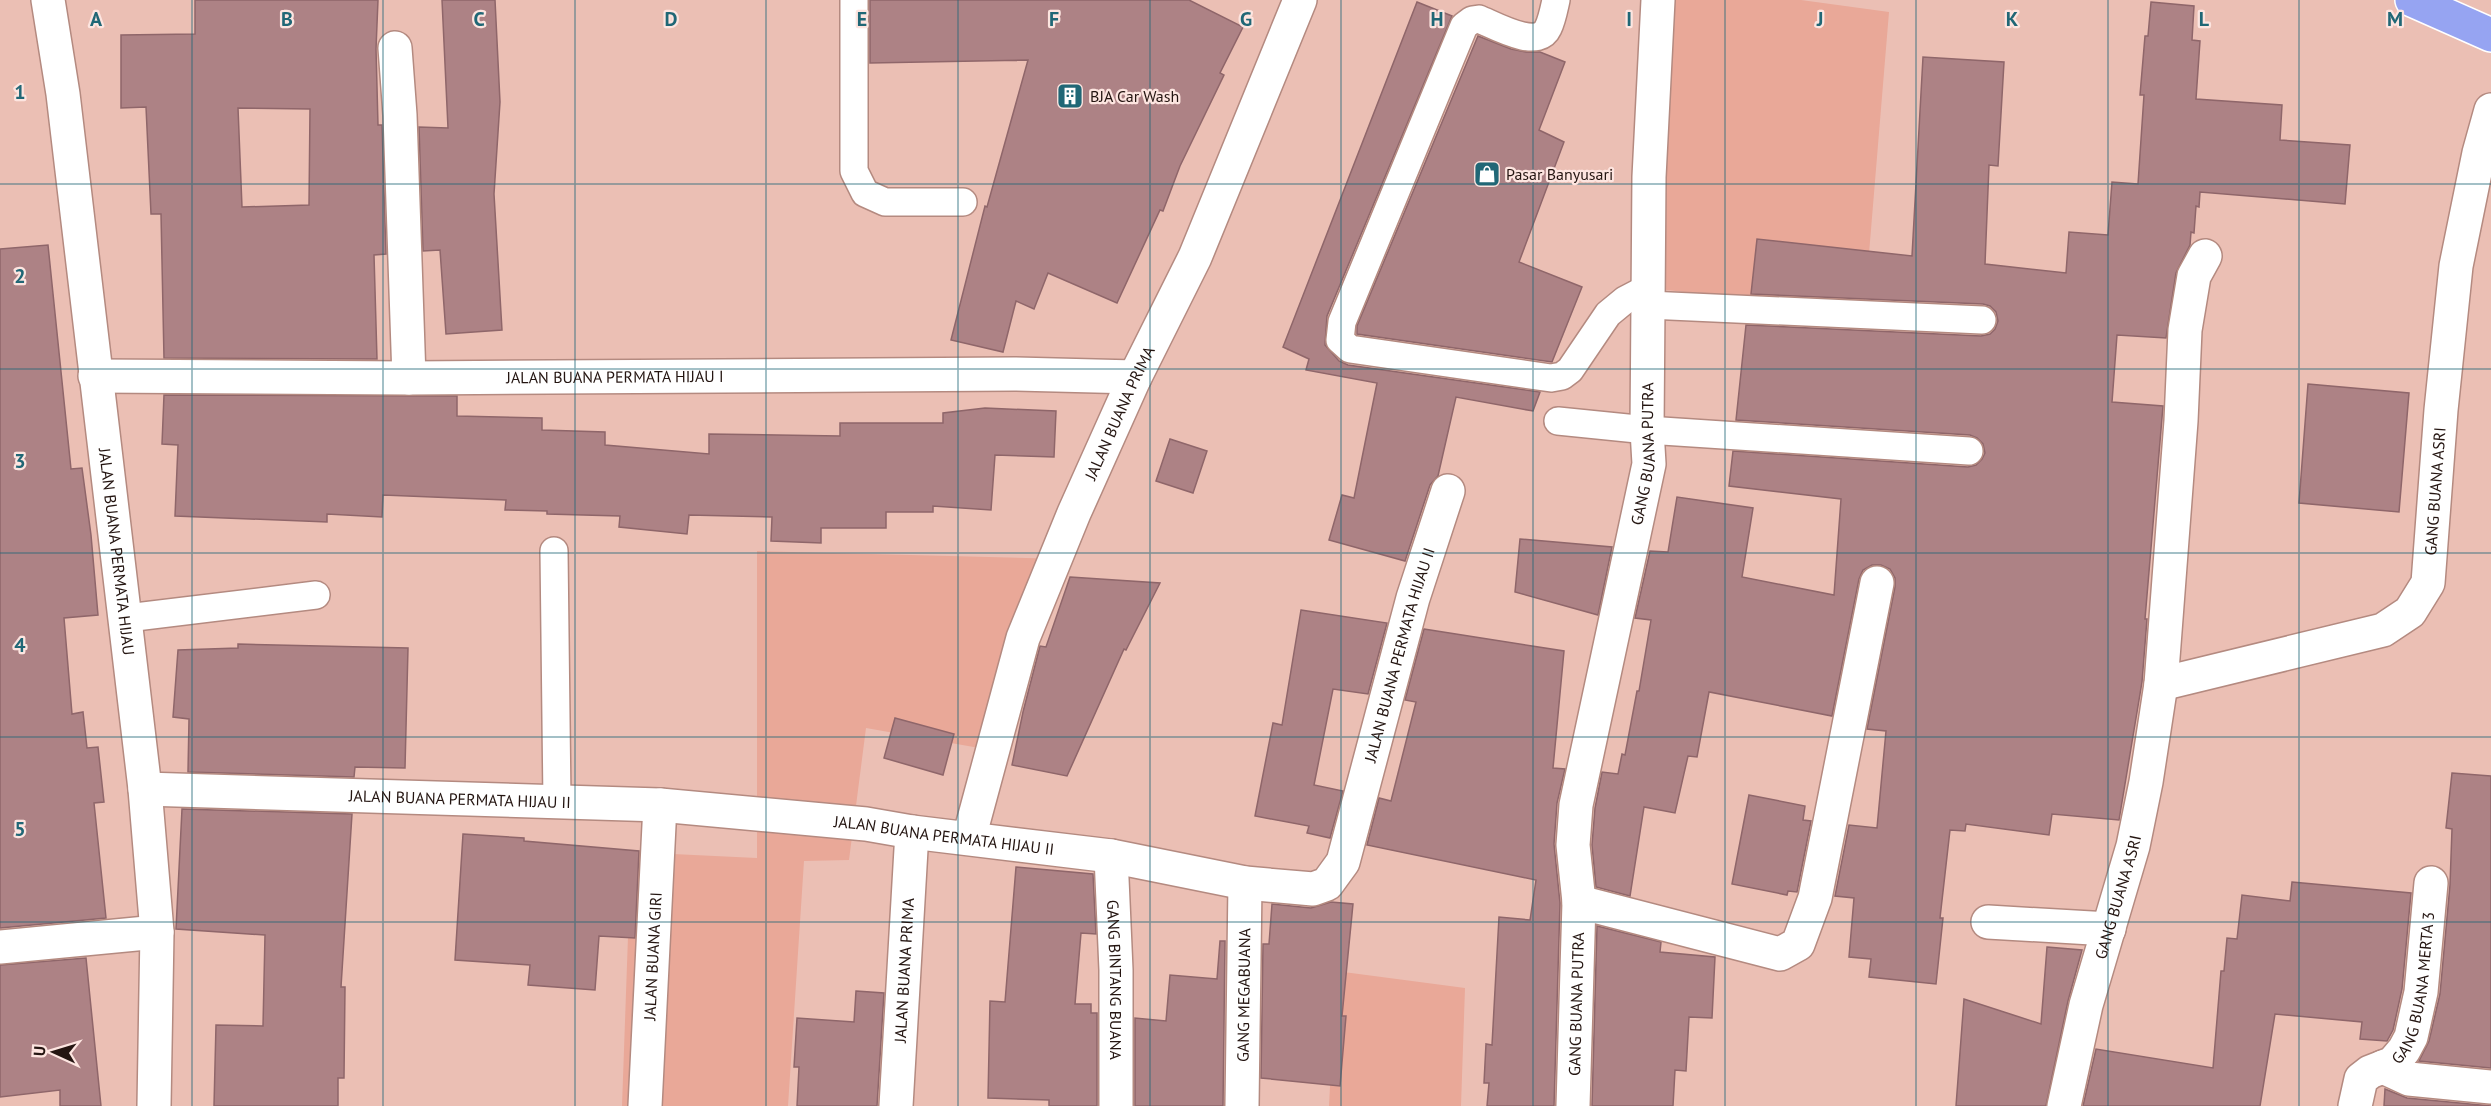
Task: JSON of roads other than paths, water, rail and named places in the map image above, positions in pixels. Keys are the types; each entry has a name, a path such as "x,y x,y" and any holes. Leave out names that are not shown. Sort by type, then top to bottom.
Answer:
{"highway":[{"path":"2412,0 2491,35"}],"street":[{"name":"JALAN BUANA PERMATA HIJAU","path":"48,0 63,94 95,376 127,618 145,789 157,932 154,1106"},
{"name":"JALAN BUANA PRIMA","path":"969,838 1023,638 1074,513 1135,377 1195,257 1300,0"},
{"name":"GANG BUANA PUTRA","path":"1573,1106 1579,902 1573,845 1576,805 1649,464 1647,430 1649,177 1658,0"},
{"path":"395,48 400,115 409,378"},
{"name":"GANG BUANA ASRI","path":"2161,684 2383,630 2409,612 2428,583 2441,410 2456,266 2479,153 2491,110"},
{"name":"GANG BUANA ASRI","path":"2064,1106 2086,1005 2133,846 2161,684 2181,421 2185,330 2194,276 2205,256"},
{"name":"JALAN BUANA PERMATA HIJAU I","path":"95,376 409,378 1014,374 1135,377"},
{"name":"JALAN BUANA PERMATA HIJAU II","path":"145,789 660,805 866,824 912,832 1111,856 1245,883 1313,889 1327,884 1343,862 1413,598 1448,491"},
{"path":"1579,902 1780,954 1798,944 1815,898 1877,584"},
{"name":"JALAN BUANA GIRI","path":"645,1106 660,805"},
{"name":"JALAN BUANA PRIMA","path":"896,1106 912,832"},
{"name":"GANG BINTANG BUANA","path":"1111,856 1116,970 1116,1106"},
{"name":"GANG BUANA MERTA 3","path":"2355,1106 2361,1079 2370,1072 2393,1063 2411,1037 2417,1015 2431,882"},
{"name":"GANG MEGABUANA","path":"1242,1106 1245,883"},
{"path":"1988,922 2109,929"},
{"path":"0,946 157,932"},
{"path":"2383,1067 2409,1079 2491,1087"}],"lane":[{"path":"854,0 854,171 865,193 885,202 963,202"},
{"path":"1556,0 1548,29 1541,37 1531,39 1479,19 1472,20 1464,26 1342,322 1340,340 1350,349 1551,378 1562,376 1570,370 1608,314 1624,300 1648,297 1982,320"},
{"path":"1558,421 1647,430 1969,451"},
{"path":"554,551 557,802"},
{"path":"127,618 316,595"}],"place":[{"name":"BJA Car Wash","path":"1070,96"},
{"name":"Pasar Banyusari","path":"1487,174"}]}
